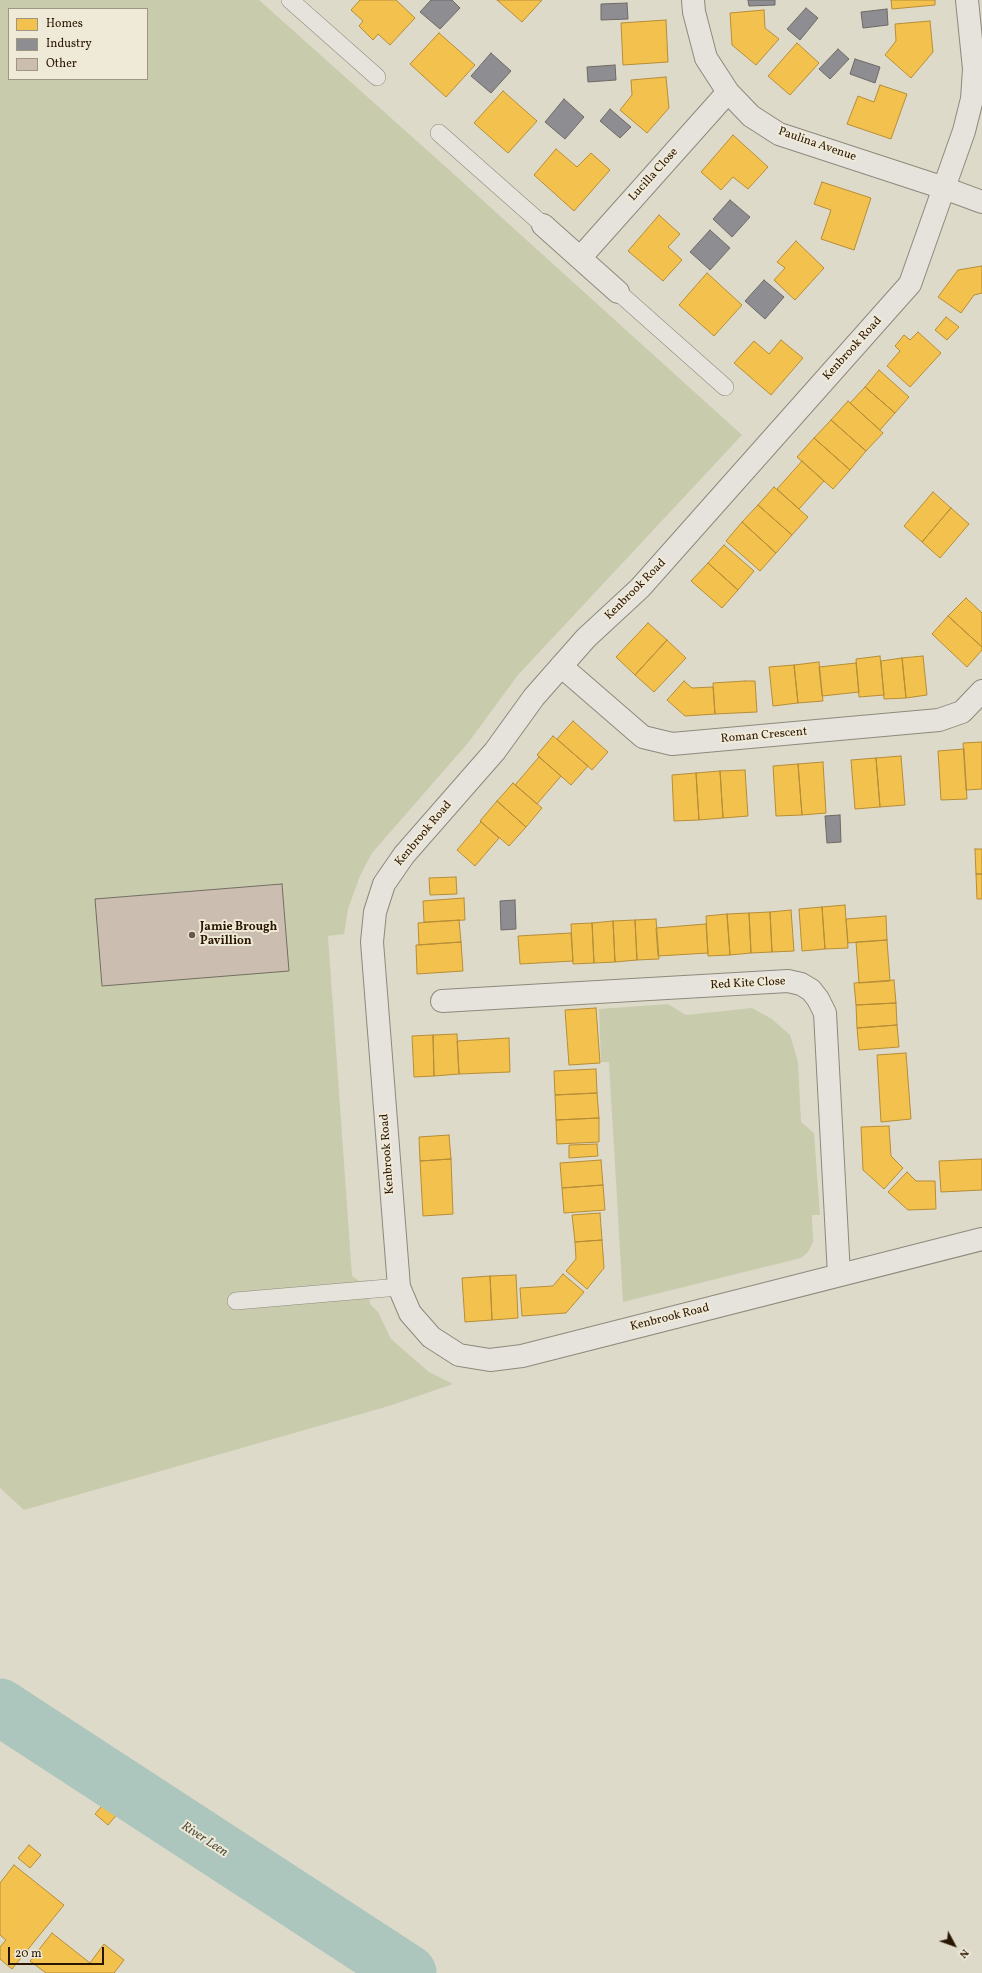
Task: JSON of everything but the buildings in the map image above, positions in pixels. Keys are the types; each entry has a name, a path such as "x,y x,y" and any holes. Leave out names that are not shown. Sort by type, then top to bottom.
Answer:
{"street":[{"name":"Paulina Avenue","path":"693,0 694,12 706,58 728,92 751,116 779,134 944,188 982,202"},
{"name":"Kenbrook Road","path":"967,0 977,100 964,132 910,284 640,588 586,638 561,666 534,697 495,751 404,855 384,884 375,912 372,942 399,1287 410,1313 431,1336 459,1355 490,1360 522,1356 982,1239"},
{"name":"Lucilla Close","path":"580,258 728,92"},
{"path":"543,225 618,292"},
{"name":"Roman Crescent","path":"561,666 643,737 672,744 940,720 962,712 982,691"},
{"name":"Red Kite Close","path":"442,1001 788,981 801,984 811,990 818,999 825,1013 839,1275"}],"lane":[{"path":"290,0 377,77"},
{"path":"439,132 543,225"},
{"path":"618,292 725,387"},
{"path":"236,1301 317,1292 399,1287"}],"green space":[{"path":"0,0 259,0 742,435 518,675 468,743 372,853 360,876 348,909 344,934 328,936 352,1276 359,1281 368,1280 370,1304 378,1312 391,1339 429,1372 453,1384 389,1406 24,1510 0,1488"},
{"path":"668,1004 686,1015 752,1008 772,1019 790,1035 798,1062 801,1122 814,1133 820,1215 812,1215 813,1242 808,1252 801,1258 623,1302 609,1062 601,1062 599,1009"}],"waterway":[{"name":"River Leen","path":"0,1707 408,1973"}],"place":[{"name":"Jamie Brough Pavillion","path":"192,935"}]}
